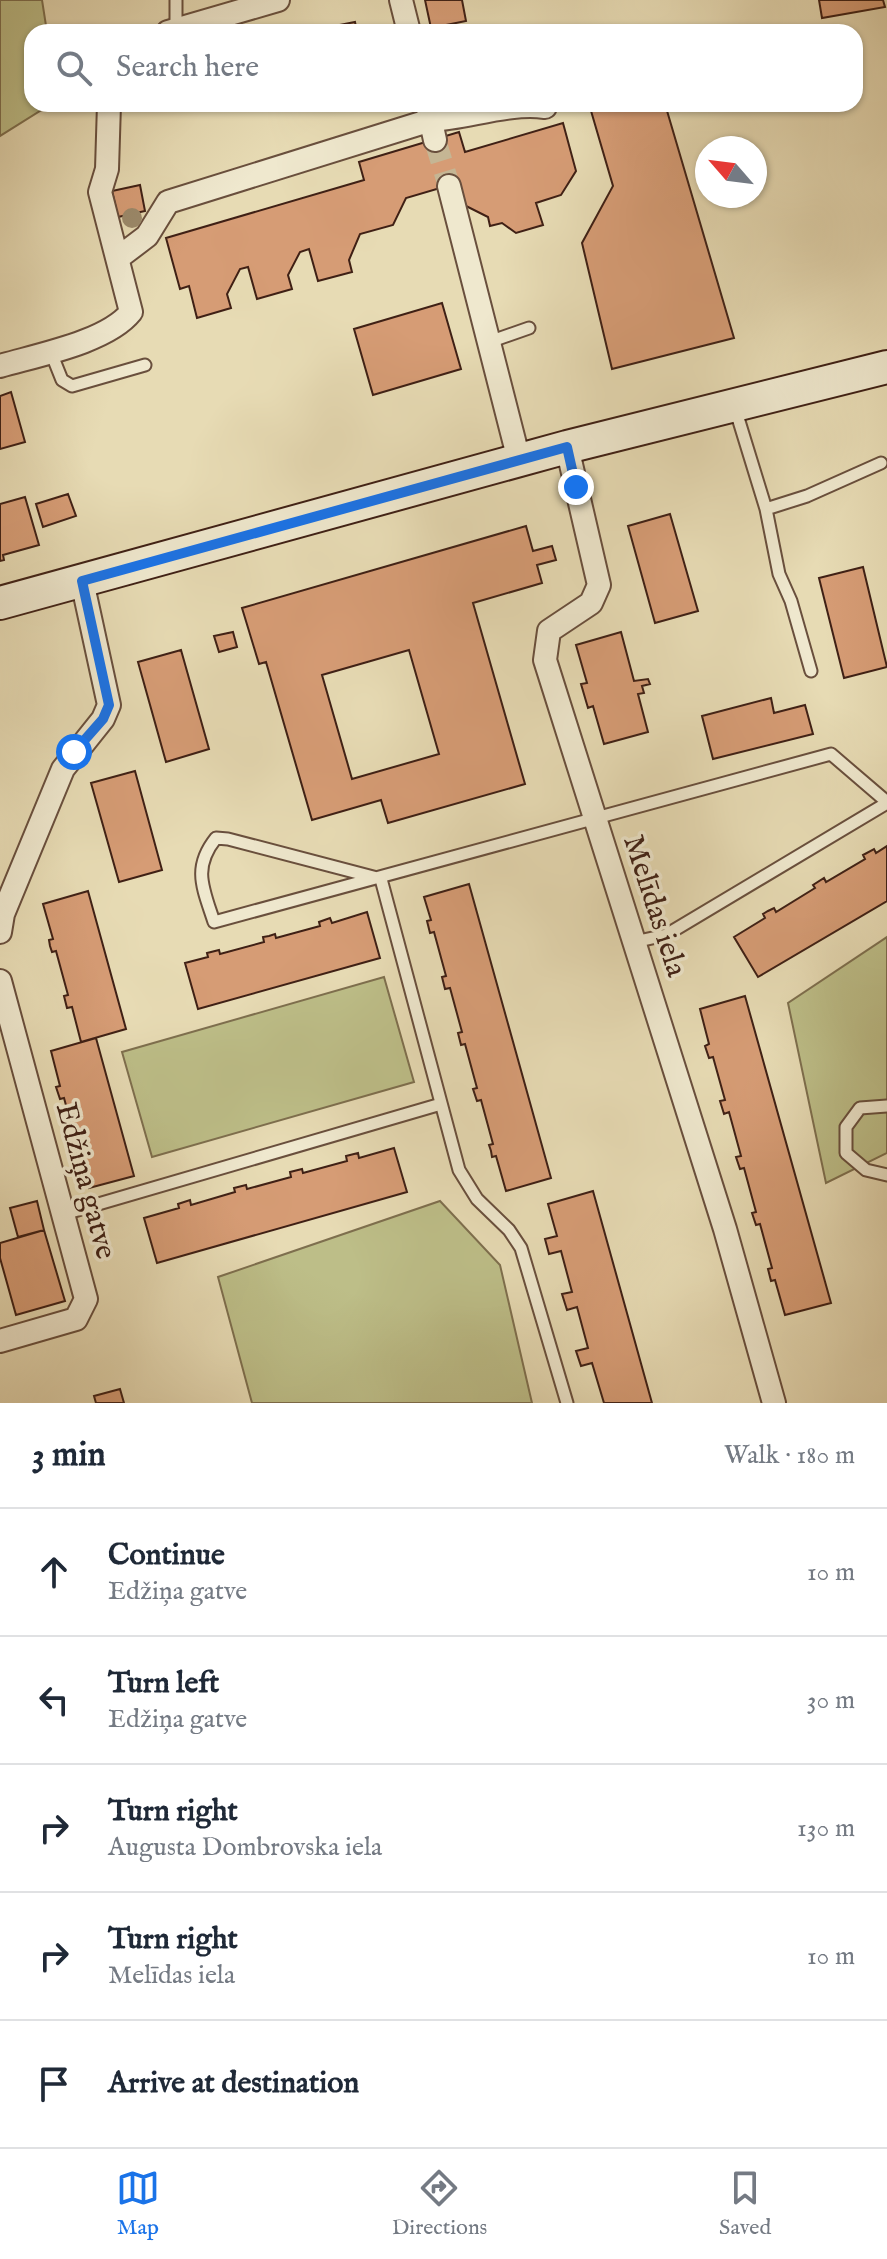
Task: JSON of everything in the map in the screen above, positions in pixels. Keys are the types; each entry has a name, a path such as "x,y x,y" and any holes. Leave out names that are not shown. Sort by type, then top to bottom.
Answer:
{"main road":[{"path":"0,603 567,447 887,367"}],"street":[{"path":"193,24 278,0"},
{"path":"401,0 407,24"},
{"path":"0,366 120,325 131,312 100,192 107,169 109,112"},
{"path":"118,258 147,236 168,202 431,121 492,112"},
{"path":"449,186 519,460"},
{"name":"Melīdas iela","path":"567,447 599,585 591,603 549,631 545,660 725,1229 774,1403"},
{"path":"0,932 3,914 63,769 103,719 109,705 82,581"},
{"name":"Edžiņa gatve","path":"0,981 86,1299 76,1319 0,1341"}],"lane":[{"path":"173,24 176,0"},
{"path":"489,342 529,328"},
{"path":"50,350 62,380 72,386 145,365"},
{"path":"734,407 766,509 779,574 791,601 811,671"},
{"path":"766,509 807,496 881,463"},
{"path":"381,879 228,839 216,838 201,857 202,886 214,922 381,879 594,817 831,754 887,803 666,935 634,942"},
{"path":"381,879 459,1170 477,1199 509,1230 521,1248 567,1403"},
{"path":"64,1214 441,1104"},
{"path":"887,1106 860,1108 846,1127 846,1153 866,1170 887,1175"}],"green space":[{"path":"0,0 42,0 46,24 24,24 24,112 38,112 0,136"},
{"path":"887,937 887,1153 826,1183 788,1003"},
{"path":"384,977 414,1082 152,1157 122,1052"},
{"path":"440,1201 500,1265 532,1403 252,1403 218,1277"}],"building":[{"path":"425,0 462,0 466,21 430,24"},
{"path":"819,0 883,0 885,7 822,18"},
{"path":"591,112 667,112 734,338 612,369 582,243 613,186"},
{"path":"563,123 576,171 561,195 536,203 543,225 516,233 502,223 490,226 488,217 464,205 457,183 406,198 393,225 360,234 349,260 352,272 318,281 309,249 300,252 288,275 292,289 257,299 248,267 240,269 227,294 231,308 197,318 189,286 180,289 166,238 364,180 359,162 459,132 465,152"},
{"path":"140,185 145,211 118,217 112,191"},
{"path":"442,303 461,369 373,395 354,329"},
{"path":"11,392 25,442 0,449 0,396"},
{"path":"68,494 76,516 43,527 36,504"},
{"path":"25,497 39,545 3,555 4,560 0,561 0,504"},
{"path":"670,514 698,611 655,623 628,526"},
{"path":"526,526 533,551 552,546 556,560 537,565 542,583 473,603 525,784 388,823 381,800 312,820 266,662 259,664 242,608","holes":["409,650 439,754 352,779 322,675"]},
{"path":"863,567 887,667 844,678 819,578"},
{"path":"233,632 237,647 219,652 214,636"},
{"path":"621,632 634,681 648,679 650,684 642,686 644,693 638,694 648,732 604,744 593,706 588,708 581,684 587,683 576,645"},
{"path":"181,650 209,749 166,762 138,662"},
{"path":"771,698 774,713 805,705 813,734 713,759 702,716"},
{"path":"135,771 162,870 119,882 91,783"},
{"path":"887,846 887,901 758,977 734,937 765,918 763,914 768,911 774,908 776,912 815,888 813,885 824,878 826,882 865,859 863,855 874,849 876,853"},
{"path":"469,884 551,1178 506,1191 496,1156 492,1157 489,1145 493,1144 481,1100 477,1101 473,1089 477,1088 465,1044 461,1045 458,1033 462,1032 450,988 445,989 442,977 446,976 434,932 430,933 427,921 431,920 424,897"},
{"path":"88,891 126,1029 81,1042 72,1007 67,1008 64,996 68,995 56,951 52,952 50,946 49,940 53,939 43,904"},
{"path":"367,912 380,958 198,1009 185,963 208,957 207,953 219,950 220,954 264,942 263,937 275,934 276,938 320,926 319,922 330,918 332,923"},
{"path":"745,996 831,1303 785,1315 775,1280 771,1281 768,1269 772,1268 760,1224 756,1225 752,1213 756,1212 744,1168 740,1169 736,1157 741,1156 729,1112 724,1114 720,1101 725,1100 713,1057 709,1058 705,1046 709,1044 700,1009"},
{"path":"96,1038 134,1176 89,1188 79,1154 75,1155 72,1143 76,1142 64,1098 60,1099 56,1087 60,1086 51,1051"},
{"path":"394,1148 407,1192 157,1263 144,1218 179,1208 178,1204 190,1200 191,1205 235,1192 234,1188 246,1185 247,1189 291,1177 290,1172 302,1169 303,1173 347,1161 346,1156 358,1153 359,1158"},
{"path":"593,1191 652,1403 604,1403 592,1363 581,1366 576,1351 588,1348 577,1307 567,1310 562,1294 572,1292 561,1251 549,1254 545,1239 557,1236 548,1204"},
{"path":"37,1201 44,1230 18,1237 10,1208"},
{"path":"44,1230 65,1301 16,1315 0,1258 0,1243"},
{"path":"120,1389 124,1403 96,1403 94,1396"}],"tunnel":[{"path":"435,140 449,186"}],"route":[{"path":"74,752 103,719 109,705 82,581 567,447 576,487"}]}
